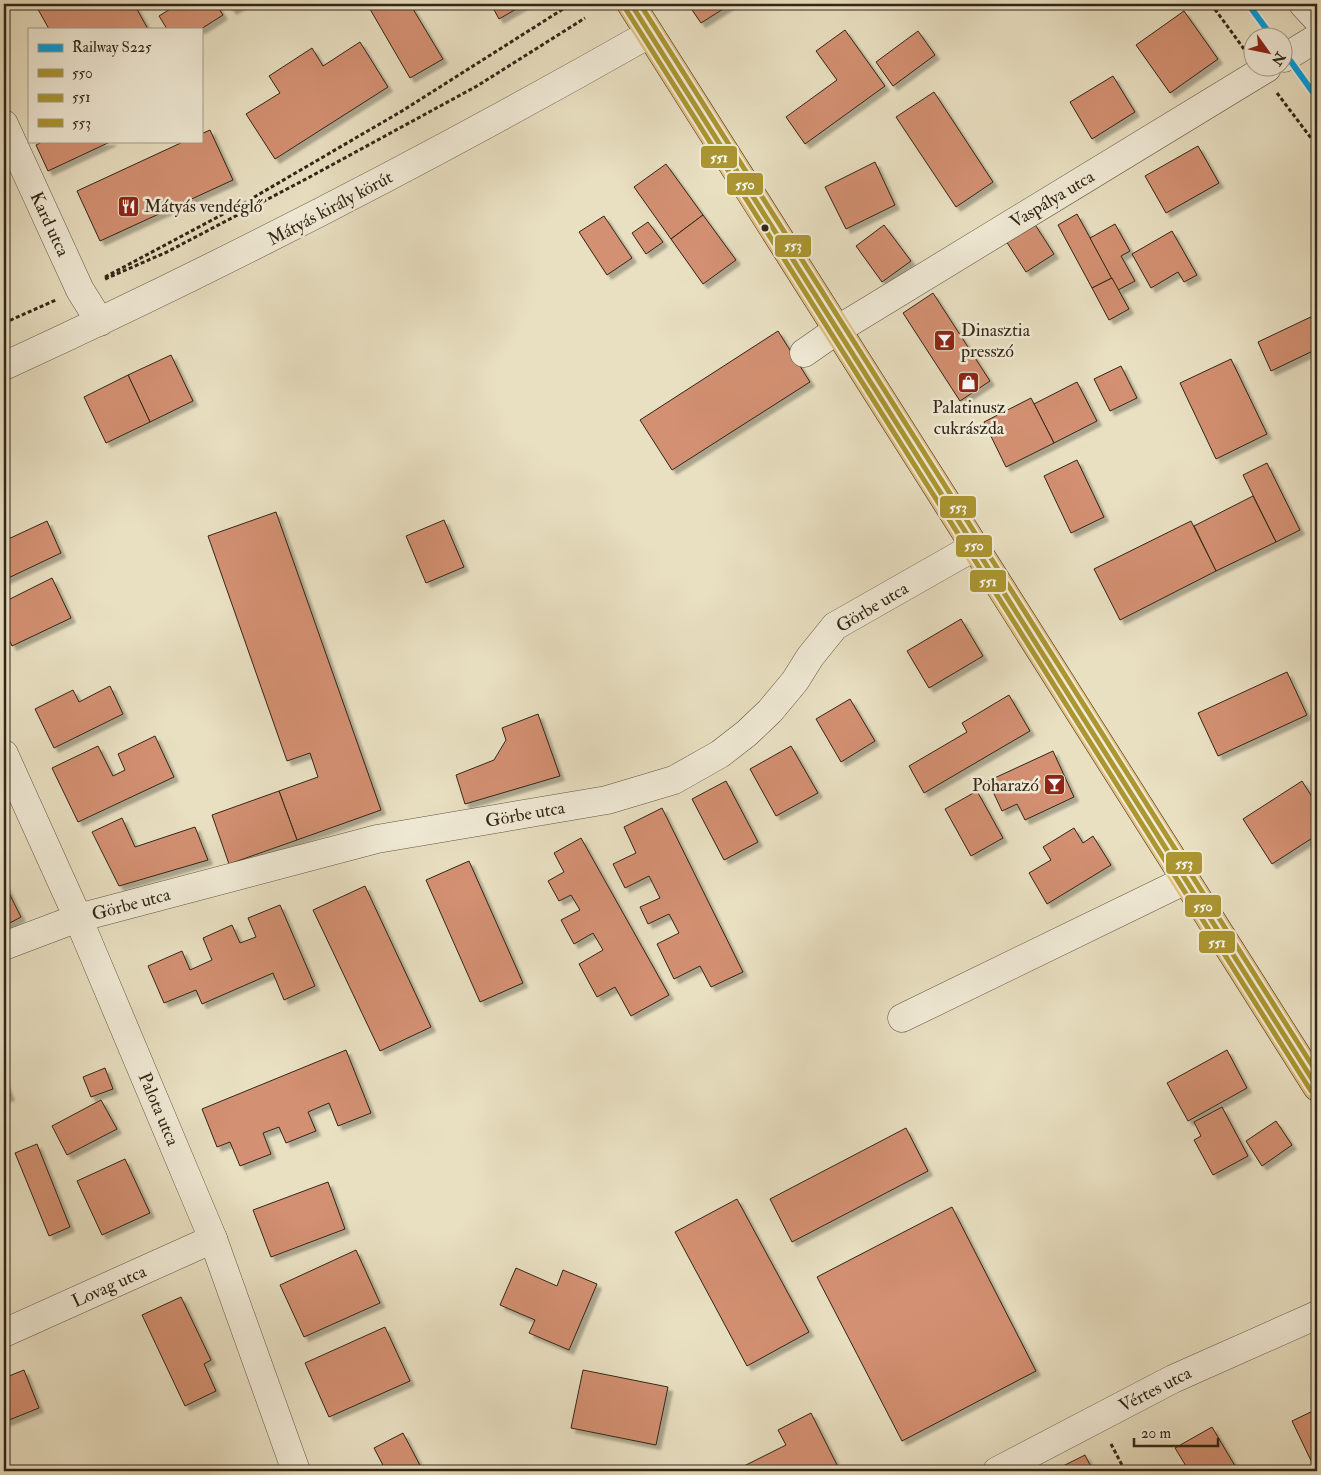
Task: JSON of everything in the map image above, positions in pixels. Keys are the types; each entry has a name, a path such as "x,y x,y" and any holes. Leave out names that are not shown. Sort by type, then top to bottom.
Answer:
{"main road":[{"path":"630,4 1317,1087"}],"street":[{"path":"1302,4 1317,19"},
{"name":"Mátyás király körút","path":"4,366 100,322 281,234 463,138 649,34"},
{"name":"Vaspálya utca","path":"1294,49 1317,38"},
{"name":"Vaspálya utca","path":"804,353 837,330 1244,76"},
{"name":"Kard utca","path":"4,124 80,290 100,322"},
{"name":"Görbe utca","path":"4,946 78,918 377,840 608,800 674,780 720,754 747,733 770,711 795,681 810,657 835,626 974,547"},
{"name":"Palota utca","path":"4,754 78,918 213,1239 296,1471"},
{"path":"902,1018 1186,880"},
{"name":"Lovag utca","path":"4,1333 213,1239"},
{"name":"Vértes utca","path":"997,1471 1173,1379 1317,1315"}],"path":[{"path":"80,290 269,189 402,111 571,4"},
{"path":"1211,4 1244,40"},
{"path":"4,324 167,252 477,86 585,18"},
{"path":"1274,78 1317,146"}],"building":[{"path":"35,4 134,4 147,28 48,28"},
{"path":"178,4 216,4 223,15 202,28 166,28 159,16"},
{"path":"228,4 242,4 232,10"},
{"path":"367,4 410,4 443,59 410,78"},
{"path":"491,4 525,4 499,19"},
{"path":"688,4 731,4 701,23"},
{"path":"1184,11 1218,59 1170,93 1136,45"},
{"path":"845,30 885,86 805,144 786,117 837,80 816,51"},
{"path":"918,31 935,55 893,86 876,62"},
{"path":"360,42 388,87 275,159 246,114 280,93 269,76 312,48 323,66"},
{"path":"1113,76 1135,112 1092,139 1070,102"},
{"path":"934,92 993,182 956,207 896,117"},
{"path":"210,130 233,180 100,241 77,191 183,142 202,142 202,134"},
{"path":"42,142 110,142 48,171 36,145"},
{"path":"1198,146 1219,183 1166,213 1145,176"},
{"path":"875,162 895,205 846,229 825,187"},
{"path":"666,164 703,215 671,239 634,187"},
{"path":"1077,214 1112,278 1092,288 1058,225"},
{"path":"703,215 736,260 703,284 671,239"},
{"path":"604,216 632,258 607,275 579,232"},
{"path":"648,222 663,242 646,254 632,233"},
{"path":"1034,223 1054,254 1026,272 1006,241"},
{"path":"1115,224 1130,251 1121,256 1135,281 1118,290 1090,238"},
{"path":"884,225 911,261 882,282 856,246"},
{"path":"1172,231 1197,275 1184,282 1178,272 1151,288 1132,254"},
{"path":"1112,278 1129,309 1109,320 1092,288"},
{"path":"933,293 990,381 960,401 903,313"},
{"path":"1317,314 1317,349 1271,371 1258,342"},
{"path":"778,331 810,382 672,470 640,420"},
{"path":"171,355 193,401 150,422 128,375"},
{"path":"1231,359 1267,434 1216,459 1180,383"},
{"path":"1121,366 1137,398 1110,411 1094,379"},
{"path":"128,375 150,422 106,443 84,397"},
{"path":"1077,382 1097,421 1054,443 1034,404"},
{"path":"1031,398 1054,443 1006,467 984,422"},
{"path":"1077,460 1104,517 1071,533 1044,476"},
{"path":"1267,463 1300,530 1276,542 1243,475"},
{"path":"1253,496 1276,542 1216,571 1194,526"},
{"path":"276,512 381,810 297,840 279,791 318,777 310,753 287,761 208,536"},
{"path":"444,520 464,567 426,583 406,536"},
{"path":"47,521 61,553 4,580 4,541"},
{"path":"1191,521 1216,571 1120,620 1094,569"},
{"path":"52,578 71,618 12,646 4,629 4,602"},
{"path":"961,619 983,656 929,688 907,651"},
{"path":"1287,672 1307,715 1218,756 1198,713"},
{"path":"110,686 123,714 54,748 35,709 73,690 79,702"},
{"path":"1009,695 1030,731 924,793 909,766 967,732 962,723"},
{"path":"850,699 875,741 841,762 816,719"},
{"path":"538,714 560,776 465,804 456,775 494,760 506,740 502,728"},
{"path":"155,736 174,777 78,822 52,768 98,746 113,776 125,770 118,754"},
{"path":"791,746 818,793 776,816 750,769"},
{"path":"1053,751 1074,797 1025,820 1017,804 1002,811 988,781"},
{"path":"726,781 758,842 724,860 692,799"},
{"path":"1302,781 1317,805 1317,835 1272,864 1243,819"},
{"path":"279,791 297,840 229,864 212,815"},
{"path":"977,791 1003,838 971,856 945,809"},
{"path":"662,808 743,972 711,987 700,966 674,979 657,944 679,933 669,914 648,924 640,907 660,898 649,876 625,888 613,864 636,853 624,827"},
{"path":"122,818 135,847 195,827 208,860 119,886 92,832"},
{"path":"1074,828 1083,843 1093,836 1111,865 1047,904 1029,873 1051,860 1043,847"},
{"path":"581,838 669,995 631,1016 615,987 597,997 579,964 603,950 593,933 574,944 561,920 580,910 571,895 559,901 548,881 564,872 554,853"},
{"path":"469,861 523,983 480,1002 426,880"},
{"path":"4,883 21,917 4,926"},
{"path":"365,886 431,1027 380,1051 313,910"},
{"path":"280,905 315,986 284,1000 273,973 202,1004 196,990 164,1003 148,966 182,951 190,970 212,960 203,938 232,925 240,943 256,937 248,918"},
{"path":"346,1050 371,1113 338,1126 329,1103 308,1112 316,1131 286,1143 279,1127 263,1133 271,1154 240,1166 230,1142 217,1147 202,1109"},
{"path":"1227,1050 1247,1088 1188,1121 1167,1083"},
{"path":"105,1068 113,1089 91,1097 83,1077"},
{"path":"4,1081 10,1096 4,1098"},
{"path":"101,1100 117,1129 67,1155 52,1126"},
{"path":"1222,1107 1248,1156 1213,1175 1194,1140 1201,1136 1194,1122"},
{"path":"1276,1121 1292,1145 1262,1166 1246,1141"},
{"path":"906,1128 928,1171 792,1242 770,1199"},
{"path":"37,1144 70,1227 49,1236 15,1153"},
{"path":"125,1159 150,1213 102,1235 77,1181"},
{"path":"328,1182 345,1229 271,1257 253,1210"},
{"path":"737,1199 809,1332 747,1366 675,1232"},
{"path":"952,1207 1036,1371 902,1441 817,1277"},
{"path":"356,1250 380,1303 304,1337 280,1285"},
{"path":"516,1268 557,1286 563,1270 597,1284 569,1350 529,1333 535,1320 500,1305"},
{"path":"181,1297 211,1360 204,1364 216,1391 185,1406 142,1315"},
{"path":"385,1327 410,1381 329,1417 305,1363"},
{"path":"24,1370 39,1408 4,1422 4,1378"},
{"path":"583,1370 668,1387 656,1445 571,1428"},
{"path":"1317,1409 1317,1471 1316,1471 1292,1421"},
{"path":"811,1413 840,1471 744,1471 742,1467 786,1445 778,1430"},
{"path":"1212,1427 1238,1471 1189,1471 1175,1448"},
{"path":"403,1433 423,1471 386,1471 374,1448"},
{"path":"1085,1455 1093,1471 1053,1471"}],"rail line":[{"name":"S225","path":"1248,4 1266,28"},
{"name":"S225","path":"1294,66 1317,98"}],"transit line":[{"name":"550","path":"631,4 1317,1087"},
{"name":"553","path":"640,4 1317,1073"},
{"name":"551","path":"625,8 1311,1091"}],"place":[{"name":"Mátyás vendéglő","path":"128,206"},
{"name":"Dinasztia presszó","path":"945,340"},
{"name":"Palatinusz cukrászda","path":"969,382"},
{"name":"Poharazó","path":"1055,785"}]}
